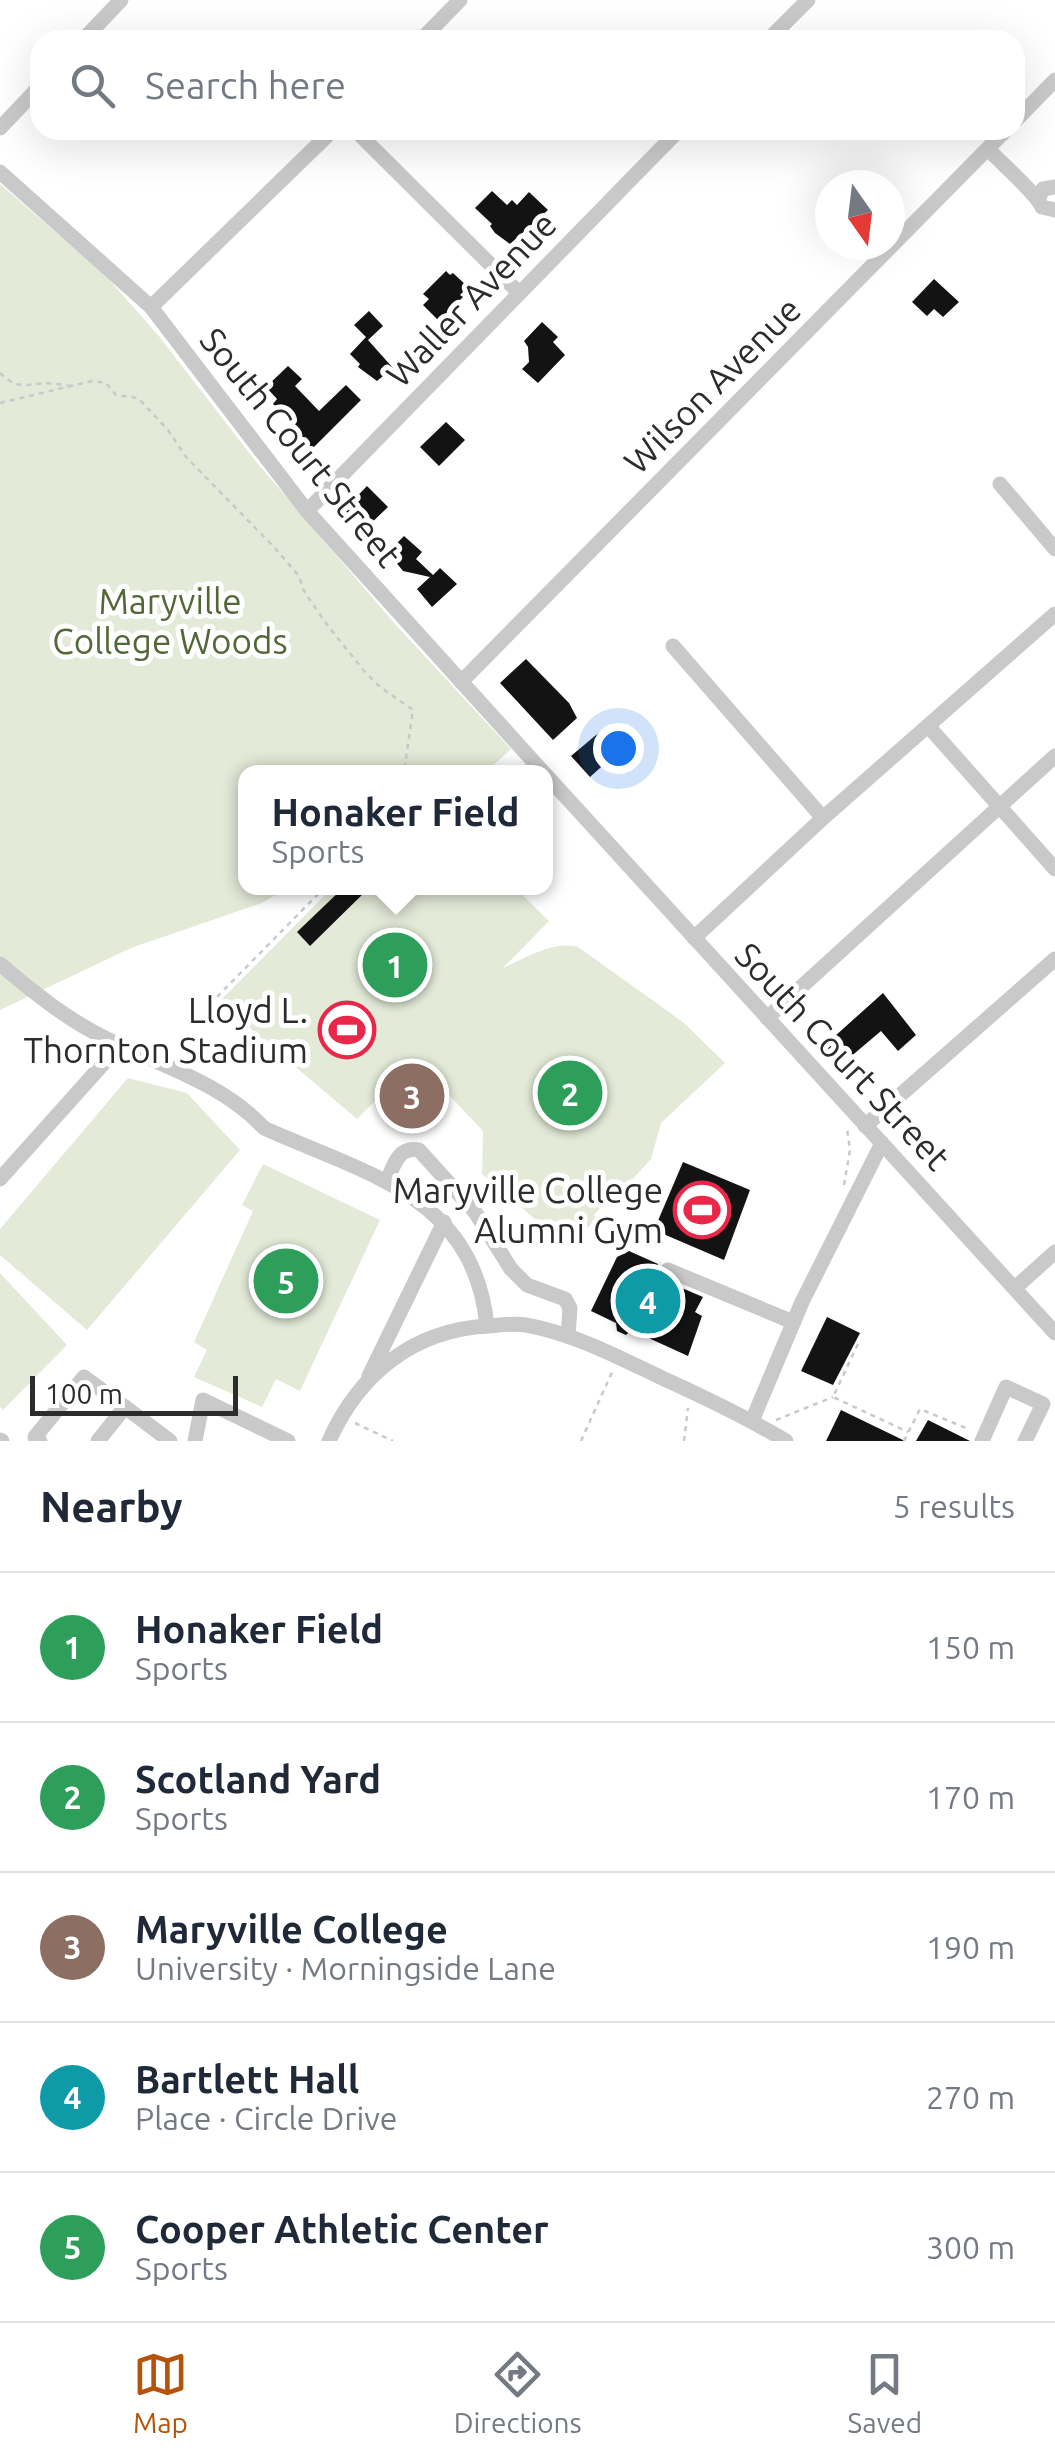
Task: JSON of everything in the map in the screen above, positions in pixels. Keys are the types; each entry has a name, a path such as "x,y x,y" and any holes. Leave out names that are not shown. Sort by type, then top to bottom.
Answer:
{"street":[{"path":"92,30 121,0"},
{"path":"431,30 460,0"},
{"path":"778,30 808,0"},
{"path":"1025,111 1055,80"},
{"path":"0,128 30,96"},
{"path":"150,307 324,140"},
{"path":"364,140 518,292"},
{"name":"Waller Avenue","path":"307,511 669,140"},
{"name":"Wilson Avenue","path":"461,682 997,140"},
{"path":"988,149 1039,198 1042,206 1055,210"},
{"name":"South Court Street","path":"0,172 150,307 307,511 536,765"},
{"path":"1039,198 1043,189 1055,186"},
{"path":"1000,484 1055,548"},
{"path":"694,938 1055,614"},
{"path":"672,646 824,818"},
{"path":"929,727 1055,869"},
{"path":"767,1018 1055,756"},
{"name":"South Court Street","path":"553,784 1055,1334"},
{"path":"860,1121 1055,959"},
{"path":"0,964 34,994 120,1045 222,1092 264,1128 408,1192 444,1222 464,1249 482,1289 487,1326"},
{"path":"0,1179 120,1045"},
{"path":"752,1421 794,1322 882,1143"},
{"path":"387,1182 401,1153 410,1148 419,1150 475,1212 510,1269 527,1285 565,1300 570,1308 568,1336"},
{"path":"364,1386 444,1222"},
{"path":"1015,1288 1055,1252"},
{"path":"668,1270 794,1322"},
{"path":"328,1441 340,1416 364,1386 406,1348 459,1328 522,1324 568,1336 619,1357 786,1441"},
{"path":"40,1441 35,1437 84,1377 170,1441"},
{"path":"982,1441 1006,1387 1043,1404 1025,1441"},
{"path":"195,1441 203,1400 288,1441"},
{"path":"98,1441 125,1406"}],"path":[{"path":"0,372 22,388 39,384 77,386"},
{"path":"0,402 92,381 106,384 116,395 138,398 168,430 186,457 299,576 304,591 325,622 364,671 412,710 405,765"},
{"path":"210,1004 317,895"},
{"path":"842,1190 850,1150 846,1126 860,1121"},
{"path":"771,1421 833,1397 858,1344"},
{"path":"580,1441 619,1357"},
{"path":"684,1441 690,1391"},
{"path":"833,1397 908,1432"},
{"path":"904,1441 920,1409 966,1428"},
{"path":"340,1416 393,1441"}],"green space":[{"name":"Maryville College Woods","path":"0,184 105,275 395,624 511,749 494,765 238,765 238,895 275,895 131,948 0,1010"},
{"path":"325,895 522,895 549,921 503,968 549,948 578,947 683,1022 725,1063 661,1123 651,1159 621,1192 616,1189 594,1215 597,1218 591,1225 562,1238 539,1228 542,1225 482,1174 483,1131 414,1058 357,1119 219,1002"},
{"path":"128,1078 187,1093 240,1150 87,1330 0,1255 0,1229"},
{"path":"263,1164 380,1220 300,1391 276,1379 262,1407 194,1377 207,1350 194,1342 253,1211 242,1205"},
{"path":"0,1273 67,1345 3,1410 0,1407"}],"building":[{"path":"492,191 507,205 512,200 517,205 529,192 548,210 510,244 495,233 492,224 475,208"},
{"path":"446,271 468,287 439,321 423,305 429,299 423,294"},
{"path":"934,279 959,302 943,317 934,309 927,316 912,302"},
{"path":"369,311 383,326 368,340 393,368 377,381 358,367 360,364 350,354 366,337 354,325"},
{"path":"542,322 558,337 553,342 565,355 538,383 522,369 529,362 524,341"},
{"path":"288,366 302,379 295,386 319,411 346,385 361,400 310,451 292,433 298,427 273,404 277,399 266,387"},
{"path":"446,422 465,440 439,466 420,447"},
{"path":"367,486 388,507 364,530 344,510"},
{"path":"404,536 422,552 416,559 433,575 440,568 457,584 432,607 417,589 430,577 403,571 391,556"},
{"path":"526,659 569,703 577,718 553,740 500,683"},
{"path":"602,730 620,750 590,777 571,756"},
{"path":"336,895 362,895 310,946 297,932"},
{"path":"883,993 916,1035 898,1051 881,1031 842,1064 825,1045"},
{"name":"Maryville College Alumni Gym","path":"683,1162 750,1190 724,1260 654,1230"},
{"path":"629,1251 658,1264 657,1272 663,1280 703,1297 695,1312 702,1316 688,1356 631,1330 626,1335 617,1331 616,1323 591,1311 617,1257"},
{"path":"827,1317 860,1333 833,1385 801,1371"},
{"path":"841,1410 905,1441 826,1441"},
{"path":"928,1420 970,1441 916,1441"}],"place":[{"name":"Honaker Field","path":"395,965"},
{"name":"Lloyd L. Thornton Stadium","path":"347,1030"},
{"name":"Scotland Yard","path":"570,1093"},
{"name":"Maryville College","path":"412,1096"},
{"name":"Maryville College Alumni Gym","path":"702,1210"},
{"name":"Cooper Athletic Center","path":"286,1281"},
{"name":"Bartlett Hall","path":"648,1301"}]}
